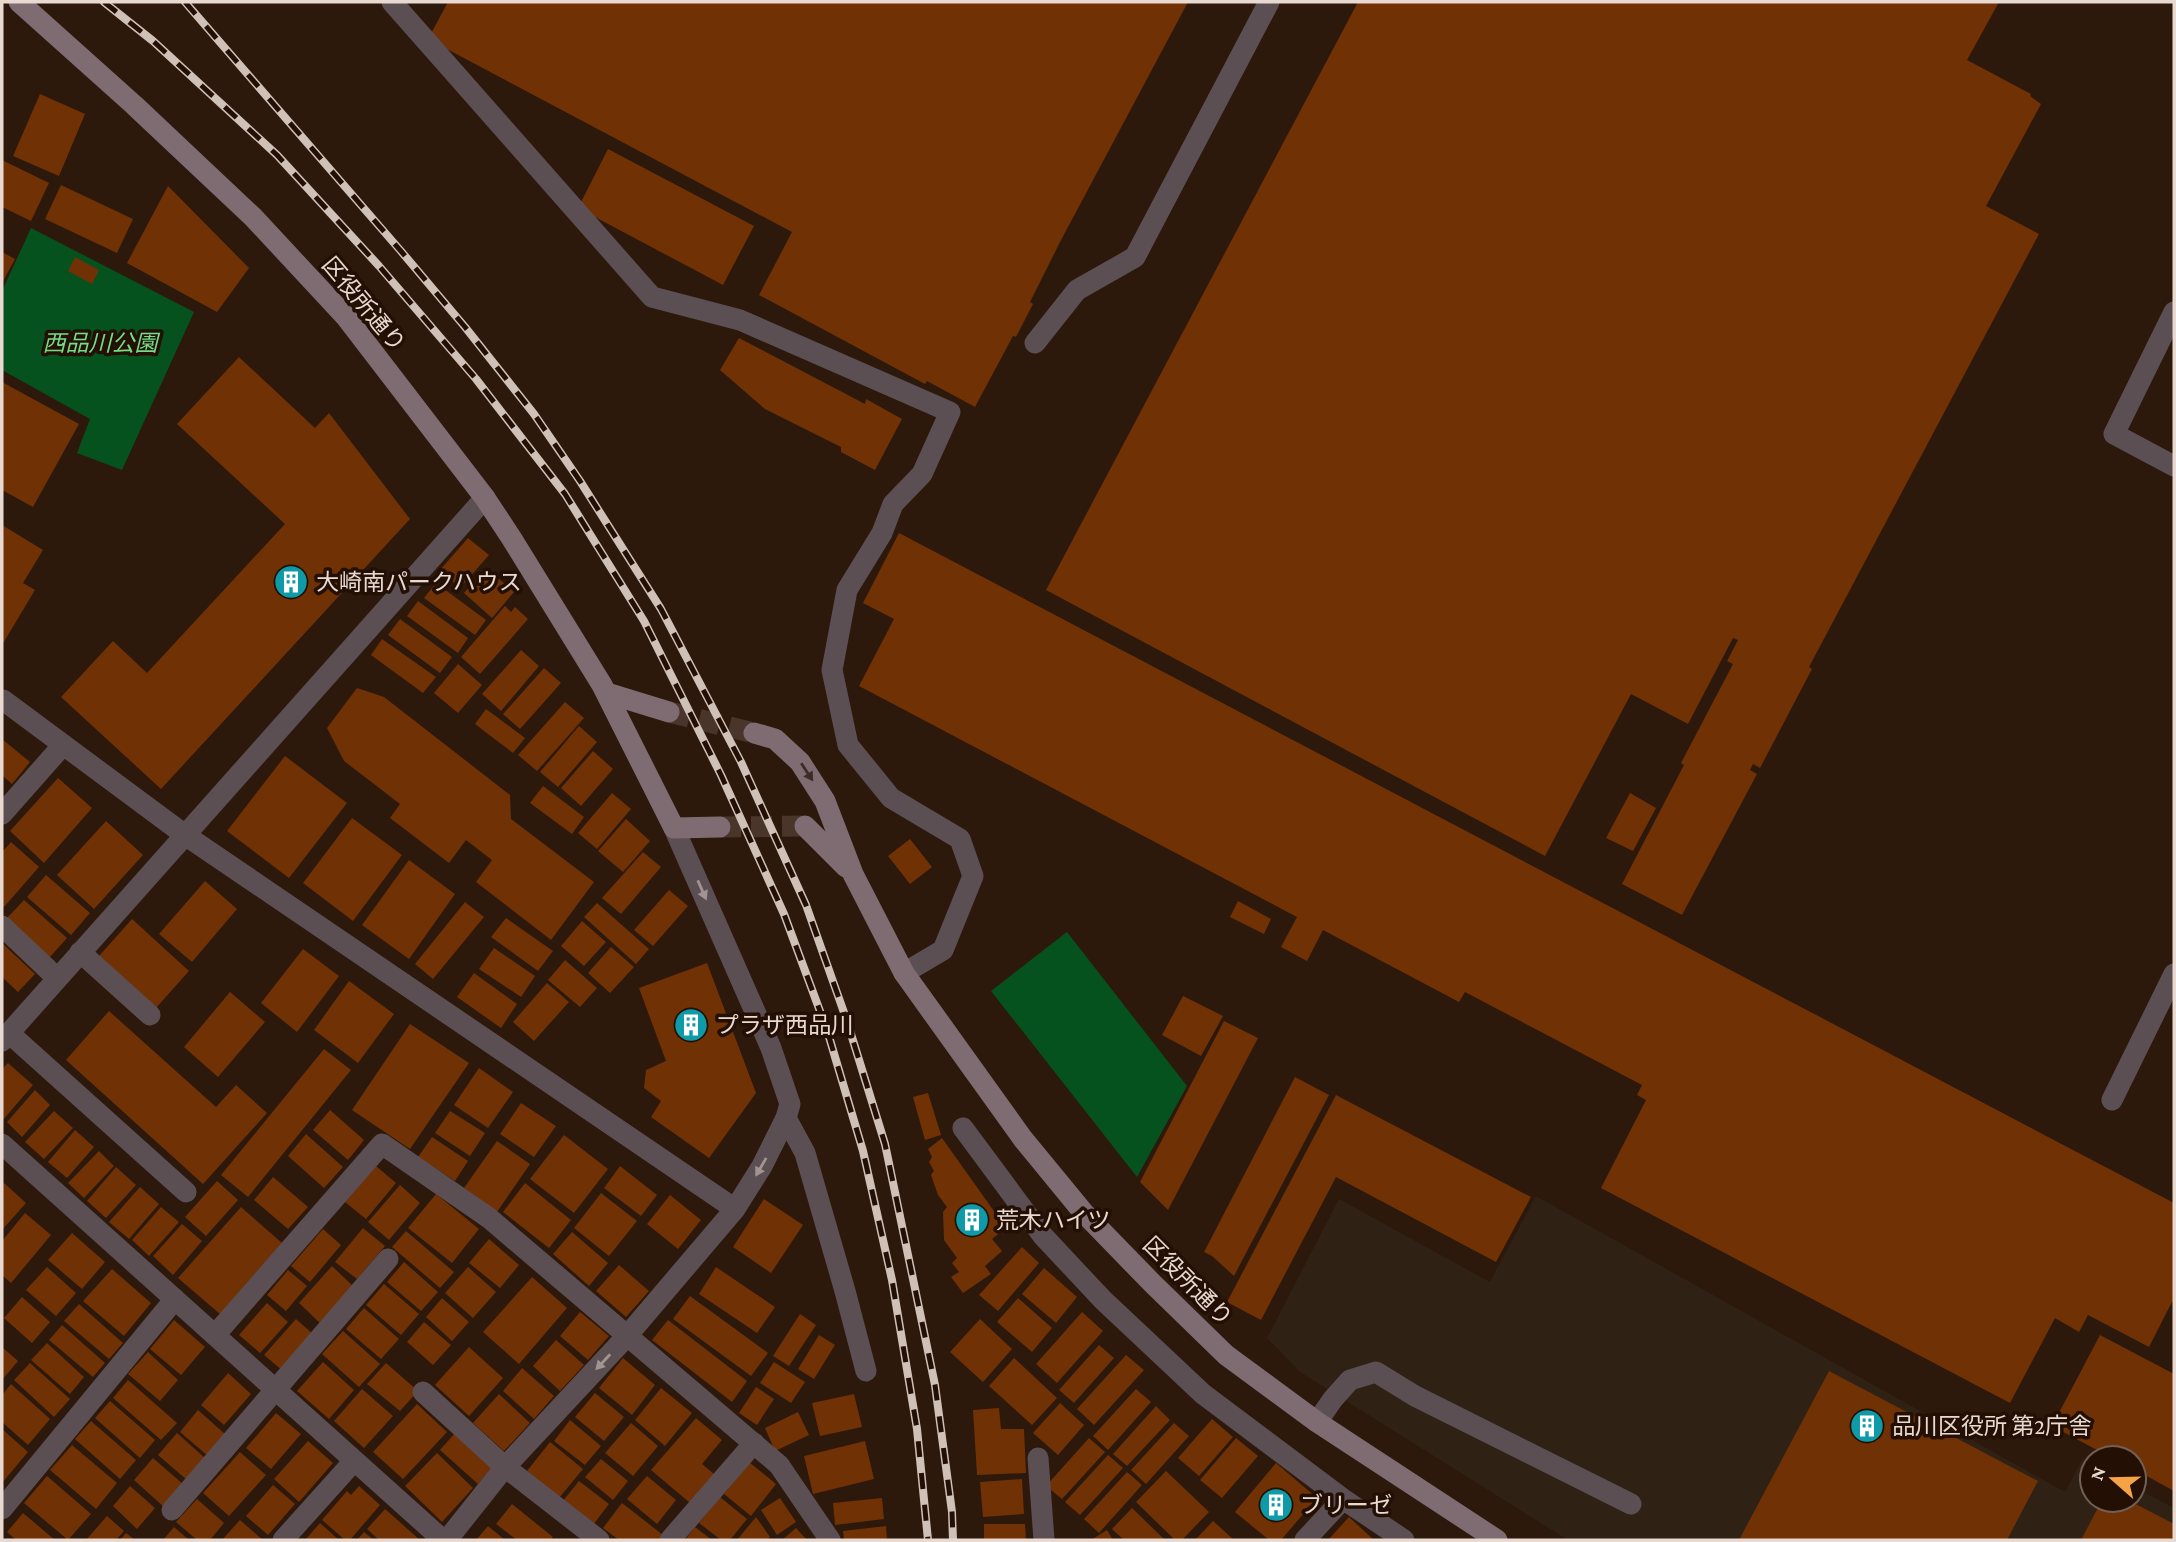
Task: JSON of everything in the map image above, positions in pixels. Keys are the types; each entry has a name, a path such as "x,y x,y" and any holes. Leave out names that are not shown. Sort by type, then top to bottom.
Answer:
{"street":[{"name":"区役所通り","path":"19,2 253,217 346,317 485,498 607,693 674,828"},
{"path":"392,2 652,297 740,320 950,412 922,474 893,504 882,533 847,590 832,670 848,744 891,797 960,839 973,876 943,950 904,973"},
{"path":"1035,343 1077,290 1135,257 1269,2"},
{"path":"2174,312 2166,347 2114,435 2174,466"},
{"path":"186,1192 5,1037 485,498"},
{"path":"607,693 669,712"},
{"path":"3,700 185,835 735,1209"},
{"name":"区役所通り","path":"754,733 775,739 800,762 825,801 853,874 904,973 1023,1139 1083,1212 1226,1354 1317,1422 1497,1540"},
{"path":"2,814 63,745"},
{"name":"区役所通り","path":"805,826 853,874"},
{"path":"2,1144 445,1540 505,1466 627,1336 735,1209 762,1166 786,1118 790,1104 771,1048 674,828 720,827"},
{"path":"2,926 57,978"},
{"path":"80,952 150,1015"},
{"path":"2112,1100 2174,974"},
{"path":"786,1118 805,1153 866,1371"},
{"path":"963,1128 1043,1237 1103,1300 1203,1394 1343,1499 1404,1540"},
{"path":"215,1335 382,1144 489,1218 779,1465 830,1540"},
{"path":"173,1510 388,1259"},
{"path":"2,1509 175,1299"},
{"path":"1317,1422 1350,1380 1376,1372 1415,1396 1631,1504"},
{"path":"423,1392 505,1466 599,1540"},
{"path":"670,1540 754,1443"},
{"path":"1038,1458 1044,1540"},
{"path":"283,1540 354,1461"},
{"path":"1304,1540 1343,1499"}],"shaded area":[{"path":"1536,1196 2065,1492 2078,1468 2078,1514 2148,1514 2148,1494 2174,1508 2174,1540 1568,1540 1300,1372 1267,1338 1339,1199 1490,1282"}],"green space":[{"name":"西品川公園","path":"31,228 194,312 122,470 77,453 90,419 2,370 2,291"},
{"path":"1067,932 1187,1086 1137,1177 991,991"}],"building":[{"path":"448,2 1188,2 1060,242 1016,337 1013,336 975,407 927,381 925,384 759,295 792,232 428,39"},
{"path":"1358,2 1999,2 1967,60 2031,94 2030,96 2041,104 1986,206 2039,234 1809,667 1812,669 1760,768 1753,764 1750,770 1757,774 1682,915 1622,884 1733,664 1727,661 1738,640 1733,638 1688,724 1631,694 1545,856 1046,590"},
{"path":"40,94 85,114 59,176 13,156"},
{"path":"608,149 754,226 723,285 578,208"},
{"path":"2,160 49,183 31,221 2,207"},
{"path":"61,185 133,219 117,253 45,219"},
{"path":"168,186 249,268 217,312 127,263"},
{"path":"2,252 15,259 2,283"},
{"path":"75,257 99,270 92,284 68,271"},
{"path":"739,338 865,404 866,399 902,419 875,470 841,452 841,447 765,409 720,370"},
{"name":"大崎南パークハウス","path":"239,357 315,428 329,413 410,519 161,789 61,697 113,641 147,673 285,524 177,424"},
{"path":"2,382 79,424 33,507 2,490"},
{"path":"2,525 43,550 23,583 35,590 2,645"},
{"path":"899,533 2174,1203 2174,1298 2149,1347 2088,1315 2079,1332 2055,1318 2010,1403 1601,1188 1646,1100 1637,1095 1642,1085 1465,992 1459,1002 1323,930 1307,961 1281,947 1297,917 859,686 894,619 863,603"},
{"path":"468,538 489,555 460,588 440,570"},
{"path":"486,568 514,592 492,618 464,593"},
{"path":"436,583 486,620 475,635 424,598"},
{"path":"418,601 468,638 458,653 407,616"},
{"path":"505,606 511,612 515,607 528,619 480,674 461,657"},
{"path":"400,619 452,657 440,673 388,635"},
{"path":"382,639 436,677 423,693 371,655"},
{"path":"521,650 539,666 501,711 482,694"},
{"path":"458,664 482,685 458,713 434,693"},
{"path":"544,668 561,683 520,729 503,714"},
{"path":"357,688 384,697 510,795 511,819 594,882 551,940 476,882 492,860 466,840 449,863 390,818 400,804 344,761 327,728"},
{"path":"565,702 584,718 537,771 518,755"},
{"path":"486,709 525,738 513,753 475,724"},
{"path":"579,726 597,742 558,787 540,772"},
{"path":"2,739 30,762 12,784 2,775"},
{"path":"593,751 613,769 581,806 561,788"},
{"path":"285,756 347,803 289,878 227,831"},
{"path":"58,778 92,808 44,863 10,831"},
{"path":"543,786 584,817 572,834 530,803"},
{"path":"612,793 631,809 597,849 578,833"},
{"path":"1630,793 1656,808 1633,851 1606,838"},
{"path":"352,818 402,855 353,921 303,883"},
{"path":"626,819 650,841 623,872 598,851"},
{"path":"106,821 143,855 94,909 57,875"},
{"path":"910,839 932,867 910,884 888,856"},
{"path":"11,842 39,867 4,907 2,852"},
{"path":"643,852 661,867 621,914 602,898"},
{"path":"409,860 455,894 409,959 362,925"},
{"path":"46,875 90,913 71,935 27,897"},
{"path":"205,881 237,909 192,962 159,934"},
{"path":"669,890 688,906 653,946 634,930"},
{"path":"24,900 67,938 49,958 6,919"},
{"path":"1238,901 1271,919 1264,934 1230,917"},
{"path":"465,902 484,917 433,979 415,964"},
{"path":"597,903 649,949 636,964 584,917"},
{"path":"506,918 553,951 538,971 491,937"},
{"path":"132,919 189,971 156,1008 99,956"},
{"path":"582,921 606,942 584,966 561,946"},
{"path":"2,943 35,974 18,992 2,977"},
{"path":"611,947 634,967 610,993 588,973"},
{"path":"494,948 535,976 521,997 479,969"},
{"path":"303,949 339,976 297,1032 261,1003"},
{"path":"565,960 597,988 580,1007 548,980"},
{"name":"プラザ西品川","path":"707,963 756,1093 709,1158 651,1117 661,1101 644,1088 646,1070 666,1061 639,988"},
{"path":"474,973 517,1004 501,1028 457,997"},
{"path":"349,981 394,1014 358,1063 314,1030"},
{"path":"547,983 569,1002 534,1041 513,1022"},
{"path":"230,992 265,1022 218,1077 184,1047"},
{"path":"1183,996 1223,1016 1201,1056 1162,1035"},
{"path":"109,1011 216,1107 236,1085 267,1113 203,1184 66,1060"},
{"path":"1224,1021 1258,1038 1168,1210 1140,1182"},
{"path":"410,1024 469,1063 410,1149 352,1110"},
{"path":"324,1049 351,1070 248,1197 221,1175"},
{"path":"8,1063 33,1085 2,1121 2,1069"},
{"path":"479,1068 513,1092 488,1128 454,1105"},
{"path":"1295,1077 1329,1095 1234,1276 1204,1252"},
{"path":"35,1090 50,1105 22,1137 7,1122"},
{"path":"928,1093 941,1135 925,1140 913,1097"},
{"path":"1336,1095 1531,1197 1496,1262 1336,1177 1261,1320 1227,1302"},
{"path":"521,1103 556,1126 534,1157 500,1134"},
{"path":"330,1110 364,1140 348,1160 313,1130"},
{"path":"54,1111 73,1128 44,1159 25,1142"},
{"path":"450,1111 485,1133 470,1156 435,1133"},
{"path":"75,1130 94,1147 67,1178 48,1162"},
{"path":"306,1134 343,1167 324,1188 288,1156"},
{"path":"564,1135 608,1169 574,1213 530,1179"},
{"path":"432,1137 468,1161 455,1181 418,1157"},
{"name":"荒木ハイツ","path":"942,1138 1006,1228 992,1239 1002,1251 985,1266 991,1274 963,1293 951,1277 959,1272 952,1263 957,1258 944,1240 943,1212 947,1207 938,1195 931,1175 934,1171 929,1162 932,1157 928,1149"},
{"path":"497,1141 530,1164 497,1212 464,1188"},
{"path":"99,1151 114,1166 84,1198 68,1183"},
{"path":"376,1166 396,1183 366,1219 345,1202"},
{"path":"620,1166 657,1195 641,1216 604,1188"},
{"path":"116,1167 136,1185 106,1218 87,1201"},
{"path":"273,1177 308,1207 288,1229 254,1200"},
{"path":"217,1181 238,1200 206,1236 185,1217"},
{"path":"4,1183 26,1203 2,1230 2,1186"},
{"path":"525,1183 571,1220 549,1248 503,1212"},
{"path":"400,1185 420,1203 389,1240 368,1222"},
{"path":"140,1187 159,1204 129,1239 109,1222"},
{"path":"601,1193 637,1221 609,1256 574,1228"},
{"path":"436,1194 479,1229 452,1263 408,1228"},
{"path":"670,1195 701,1220 678,1249 647,1224"},
{"path":"764,1199 803,1225 771,1273 733,1247"},
{"path":"161,1207 179,1222 149,1256 132,1240"},
{"path":"241,1207 282,1243 220,1314 178,1278"},
{"path":"25,1213 51,1235 11,1283 2,1275 2,1241"},
{"path":"182,1224 202,1241 173,1275 153,1256"},
{"path":"363,1228 385,1246 357,1279 335,1262"},
{"path":"323,1229 341,1245 310,1282 291,1266"},
{"path":"406,1231 454,1272 440,1288 392,1247"},
{"path":"572,1232 608,1263 589,1286 553,1254"},
{"path":"72,1233 105,1262 82,1289 48,1260"},
{"path":"489,1239 519,1265 500,1288 469,1263"},
{"path":"1022,1247 1039,1263 998,1311 979,1295"},
{"path":"404,1262 438,1292 421,1311 387,1282"},
{"path":"619,1265 649,1291 626,1317 596,1291"},
{"path":"332,1266 356,1289 323,1326 299,1303"},
{"path":"47,1267 76,1293 56,1316 26,1290"},
{"path":"468,1267 496,1292 473,1318 445,1293"},
{"path":"716,1267 775,1307 757,1333 699,1294"},
{"path":"1044,1268 1077,1297 1056,1323 1022,1294"},
{"path":"112,1269 151,1303 124,1336 83,1301"},
{"path":"288,1270 307,1286 286,1311 267,1295"},
{"path":"532,1277 567,1308 519,1364 483,1332"},
{"path":"384,1284 419,1314 401,1335 366,1305"},
{"path":"690,1296 768,1353 751,1376 673,1319"},
{"path":"22,1297 50,1322 32,1343 4,1318"},
{"path":"442,1298 469,1322 452,1341 426,1317"},
{"path":"1018,1298 1052,1328 1032,1352 997,1322"},
{"path":"267,1303 288,1322 260,1353 239,1335"},
{"path":"79,1304 123,1343 109,1359 64,1321"},
{"path":"364,1308 399,1339 381,1359 346,1329"},
{"path":"580,1312 609,1336 588,1360 560,1336"},
{"path":"1082,1312 1103,1331 1057,1383 1036,1364"},
{"path":"800,1314 816,1325 789,1366 773,1356"},
{"path":"296,1319 314,1335 283,1371 264,1355"},
{"path":"980,1319 1012,1349 983,1382 950,1352"},
{"path":"174,1320 205,1347 181,1375 150,1349"},
{"path":"668,1320 747,1381 732,1402 652,1340"},
{"path":"424,1322 451,1345 433,1365 407,1342"},
{"path":"62,1325 105,1363 93,1377 49,1340"},
{"path":"343,1331 380,1364 359,1387 322,1354"},
{"path":"819,1335 835,1345 814,1379 798,1369"},
{"path":"2100,1335 2174,1374 2174,1491 2148,1477 2148,1444 2086,1444 2052,1426"},
{"path":"556,1340 584,1365 560,1391 533,1366"},
{"path":"47,1343 84,1377 70,1394 31,1360"},
{"path":"1099,1345 1114,1358 1074,1403 1059,1390"},
{"path":"2,1347 18,1361 2,1380"},
{"path":"469,1347 503,1378 469,1416 435,1385"},
{"path":"148,1352 178,1380 160,1401 128,1374"},
{"path":"1126,1355 1144,1370 1094,1425 1077,1409"},
{"path":"623,1358 655,1385 632,1415 599,1388"},
{"path":"1014,1358 1057,1398 1032,1425 989,1386"},
{"path":"323,1362 354,1390 329,1419 297,1391"},
{"path":"774,1362 805,1382 791,1403 760,1383"},
{"path":"30,1363 70,1399 54,1417 14,1380"},
{"path":"386,1363 418,1391 400,1411 367,1384"},
{"path":"522,1368 554,1396 534,1419 503,1391"},
{"name":"品川区役所 第2庁舎","path":"1829,1371 2038,1481 2007,1540 1739,1540"},
{"path":"228,1373 251,1394 224,1425 201,1405"},
{"path":"128,1380 177,1423 161,1440 113,1398"},
{"path":"11,1384 50,1419 28,1445 2,1422 2,1395"},
{"path":"756,1387 774,1399 757,1425 739,1413"},
{"path":"661,1388 692,1413 665,1446 635,1420"},
{"path":"362,1389 393,1416 364,1448 334,1421"},
{"path":"1136,1389 1151,1402 1108,1450 1093,1436"},
{"path":"595,1393 624,1417 604,1441 575,1417"},
{"path":"499,1394 530,1423 504,1451 473,1423"},
{"path":"854,1394 862,1427 820,1436 812,1403"},
{"path":"110,1401 155,1440 140,1458 95,1418"},
{"path":"1060,1403 1084,1425 1058,1455 1033,1433"},
{"path":"417,1404 447,1432 403,1479 373,1452"},
{"path":"1156,1406 1170,1420 1127,1466 1113,1454"},
{"path":"999,1408 1001,1429 1024,1429 1026,1473 977,1475 973,1410"},
{"path":"198,1410 226,1435 208,1456 180,1432"},
{"path":"798,1412 809,1435 775,1451 765,1428"},
{"path":"276,1413 301,1434 271,1469 246,1448"},
{"path":"696,1418 722,1440 702,1464 714,1474 690,1503 651,1470"},
{"path":"1212,1419 1233,1437 1199,1476 1178,1458"},
{"path":"570,1420 601,1446 585,1465 554,1441"},
{"path":"91,1421 136,1460 120,1479 75,1439"},
{"path":"631,1423 658,1446 633,1476 605,1453"},
{"path":"1174,1423 1189,1436 1146,1484 1131,1470"},
{"path":"2,1429 28,1452 2,1483"},
{"path":"177,1433 206,1459 187,1480 158,1455"},
{"path":"455,1433 492,1467 478,1484 440,1450"},
{"path":"1089,1438 1105,1452 1062,1499 1046,1486"},
{"path":"1236,1438 1258,1456 1222,1498 1200,1480"},
{"path":"308,1441 333,1463 299,1502 274,1479"},
{"path":"865,1441 874,1479 813,1494 804,1456"},
{"path":"550,1442 583,1469 559,1498 527,1471"},
{"path":"72,1445 117,1483 96,1509 50,1470"},
{"path":"240,1452 266,1475 229,1516 203,1493"},
{"path":"437,1453 473,1488 442,1522 405,1486"},
{"path":"1108,1455 1123,1468 1080,1515 1065,1502"},
{"path":"153,1458 184,1485 164,1507 134,1480"},
{"path":"601,1459 628,1481 613,1500 585,1477"},
{"path":"749,1462 776,1484 751,1516 724,1494"},
{"name":"ブリーゼ","path":"1276,1463 1317,1498 1281,1540 1269,1540 1235,1512"},
{"path":"1166,1471 1209,1512 1182,1540 1175,1540 1136,1502"},
{"path":"1127,1472 1142,1485 1099,1533 1084,1519"},
{"path":"47,1476 91,1514 68,1540 24,1503"},
{"path":"647,1476 676,1500 657,1524 627,1499"},
{"path":"1022,1479 1024,1514 983,1517 980,1482"},
{"path":"579,1481 609,1504 593,1525 562,1502"},
{"path":"273,1485 295,1504 268,1535 246,1516"},
{"path":"130,1486 155,1508 137,1529 113,1506"},
{"path":"359,1486 380,1505 350,1540 345,1540 322,1520 347,1491 351,1495"},
{"path":"720,1497 747,1519 730,1540 721,1540 699,1523"},
{"path":"780,1498 796,1522 777,1535 761,1510"},
{"path":"882,1498 884,1519 835,1525 833,1503"},
{"path":"197,1499 224,1523 210,1540 197,1540 176,1522"},
{"path":"622,1503 663,1535 659,1540 619,1540 603,1528"},
{"path":"512,1504 553,1537 550,1540 517,1540 496,1524"},
{"path":"1132,1508 1165,1540 1124,1540 1112,1529"},
{"path":"385,1509 420,1540 379,1540 367,1529"},
{"path":"2148,1510 2174,1524 2174,1540 2081,1540 2095,1514 2148,1514"},
{"path":"23,1513 55,1540 16,1540 7,1532"},
{"path":"107,1516 124,1531 116,1540 86,1540"},
{"path":"756,1517 770,1537 767,1540 737,1540"},
{"path":"1349,1517 1374,1540 1328,1540"},
{"path":"240,1520 263,1540 222,1540"},
{"path":"1213,1521 1234,1540 1195,1540"},
{"path":"320,1523 339,1540 305,1540"},
{"path":"984,1524 1025,1524 1026,1540 984,1540"},
{"path":"488,1526 505,1540 476,1540"},
{"path":"886,1526 887,1540 844,1540 843,1531"},
{"path":"174,1527 189,1540 163,1540"},
{"path":"695,1527 712,1540 685,1540"},
{"path":"796,1528 807,1540 782,1540"},
{"path":"1107,1530 1113,1540 1091,1540"},
{"path":"364,1532 374,1540 357,1540"},
{"path":"126,1533 135,1540 120,1540"}],"tunnel":[{"path":"669,712 754,733"},
{"path":"720,827 805,826"}],"railway":[{"path":"104,2 153,41 277,155 379,266 476,379 565,494 644,621 721,775 784,914 827,1030 863,1151 892,1280 917,1429 928,1540"},
{"path":"185,2 400,250 534,414 661,609 741,762 806,905 847,1021 885,1144 935,1385 952,1512 953,1540"}],"place":[{"name":"大崎南パークハウス","path":"291,582"},
{"name":"プラザ西品川","path":"691,1025"},
{"name":"荒木ハイツ","path":"972,1220"},
{"name":"品川区役所 第2庁舎","path":"1867,1426"},
{"name":"ブリーゼ","path":"1276,1505"}]}
